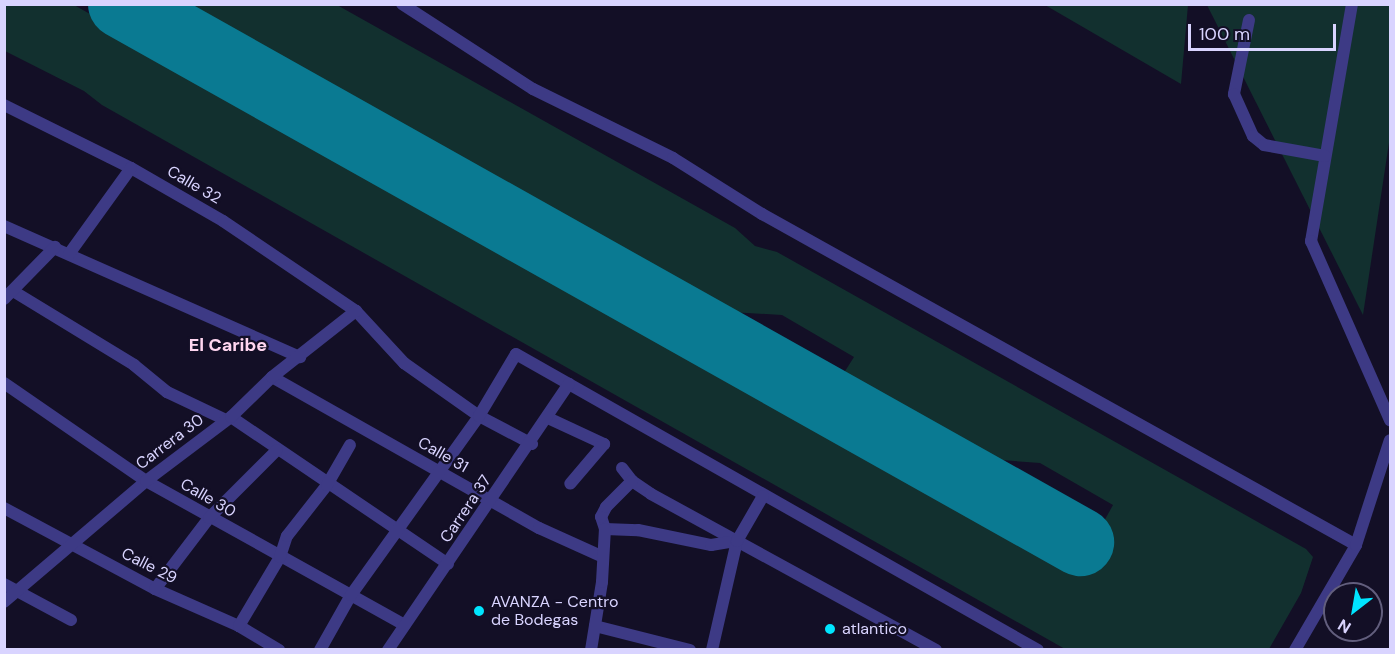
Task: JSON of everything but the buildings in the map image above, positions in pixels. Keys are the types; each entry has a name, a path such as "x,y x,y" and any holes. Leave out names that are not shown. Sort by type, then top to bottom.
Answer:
{"street":[{"path":"402,4 533,88 673,158 762,214 1356,545"},
{"path":"1352,4 1311,241 1390,420"},
{"path":"1249,20 1234,94 1254,136 1264,145 1325,156"},
{"name":"Calle 32","path":"4,105 131,168 223,221 356,311 404,363 479,416 532,444"},
{"path":"69,254 131,168"},
{"path":"4,226 300,357"},
{"path":"55,247 9,295 134,365 167,392 228,419 448,564"},
{"name":"Carrera 30","path":"4,602 146,481 228,419 272,377 356,311"},
{"path":"321,650 351,595 479,416 516,354 1038,650"},
{"name":"Calle 31","path":"272,377 491,501 601,556"},
{"name":"Calle 30","path":"4,383 146,481 280,558 405,625"},
{"name":"Carrera 37","path":"388,650 532,444 569,384"},
{"path":"548,418 604,444 570,484"},
{"path":"1296,650 1356,545 1390,440"},
{"path":"239,626 280,558 287,536 327,485 350,445"},
{"path":"155,589 209,518 277,450"},
{"path":"622,468 632,481 936,650"},
{"path":"591,650 602,582 601,556 605,529 601,517 606,507 632,481"},
{"path":"712,650 737,541 763,496"},
{"name":"Calle 29","path":"4,508 155,589 239,626 279,650"},
{"path":"605,529 638,530 711,544 737,541"},
{"path":"4,584 71,620"},
{"path":"595,626 690,650"}],"green space":[{"path":"5,4 74,5 1078,568 1113,505 1040,463 975,458 840,379 854,357 782,315 713,311 165,5 337,5 735,228 755,246 777,252 1306,549 1313,557 1301,593 1269,649 1065,649 102,105 84,91 5,51"},
{"path":"1045,5 1188,5 1181,84"},
{"path":"1207,5 1390,5 1390,136 1363,315"}],"runway":[{"path":"122,4 1080,542"}],"place":[{"name":"AVANZA - Centro de Bodegas","path":"479,611"},
{"name":"atlantico","path":"830,629"}],"district":[{"name":"El Caribe","path":"228,345"}]}
